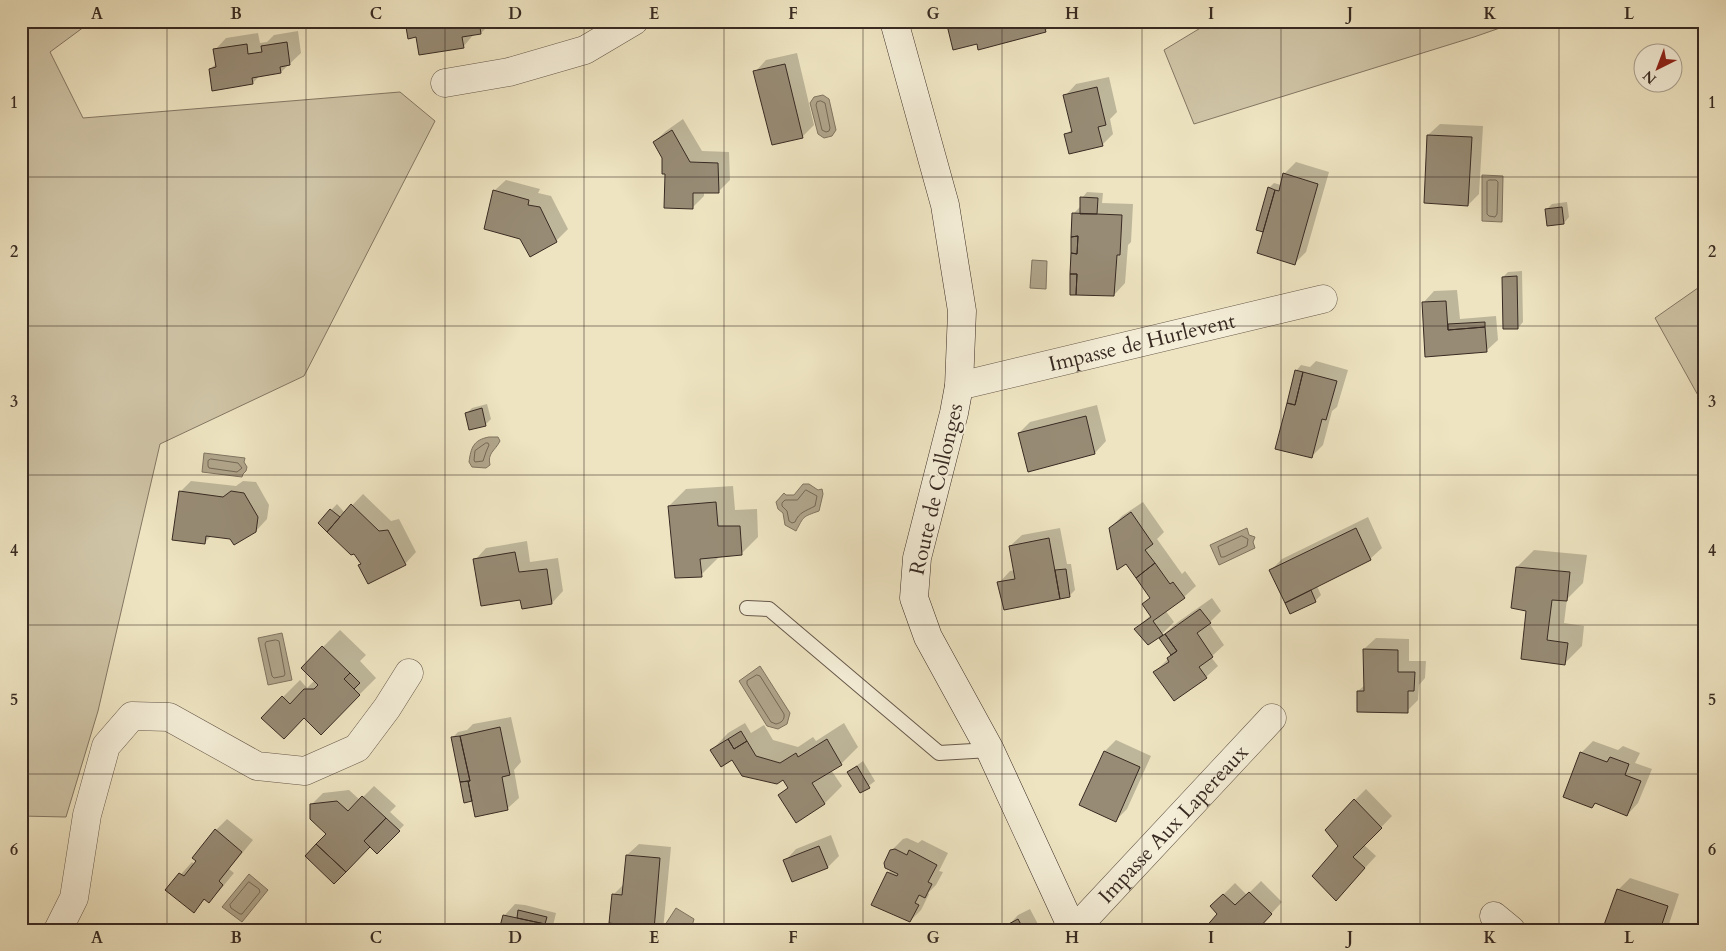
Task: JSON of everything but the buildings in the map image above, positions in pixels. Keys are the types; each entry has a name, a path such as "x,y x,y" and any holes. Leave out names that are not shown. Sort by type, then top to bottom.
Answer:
{"street":[{"path":"445,83 508,72 585,50 634,21"},
{"name":"Route de Collonges","path":"894,21 945,205 962,311 959,386 954,413 917,558 914,598 928,637 990,750 1074,930"},
{"name":"Impasse de Hurlevent","path":"959,386 1323,299"},
{"path":"58,930 74,898 87,815 106,746 132,716 169,717 257,766 306,771 357,748 410,673"},
{"name":"Impasse Aux Lapereaux","path":"1074,930 1272,718"}],"lane":[{"path":"746,608 769,609 939,753 990,750"}],"shaded area":[{"path":"21,21 92,21 50,52 83,118 400,92 435,121 304,376 160,444 98,711 66,817 21,816"},
{"path":"1212,21 1520,21 1194,124 1164,50"},
{"path":"1705,283 1705,408 1655,318"}],"water":[{"path":"823,95 829,99 836,130 832,136 824,138 818,134 810,103 814,97"},
{"path":"1482,175 1503,176 1502,222 1482,221"},
{"path":"1032,260 1047,261 1046,289 1030,288"},
{"path":"498,437 500,441 491,455 490,465 486,468 472,467 469,462 474,445 479,440"},
{"path":"204,453 245,458 246,471 242,477 202,472"},
{"path":"803,484 809,484 818,490 822,489 823,494 819,511 804,518 796,531 785,525 783,513 778,509 776,502 784,493 786,495 794,495"},
{"path":"1247,528 1249,535 1255,537 1253,542 1255,548 1219,565 1210,545"},
{"path":"282,633 292,680 268,685 258,638"},
{"path":"760,666 790,713 787,724 778,729 767,726 739,681"},
{"path":"249,874 268,890 242,922 222,907"},
{"path":"676,908 694,919 691,930 664,930 665,925"}]}
